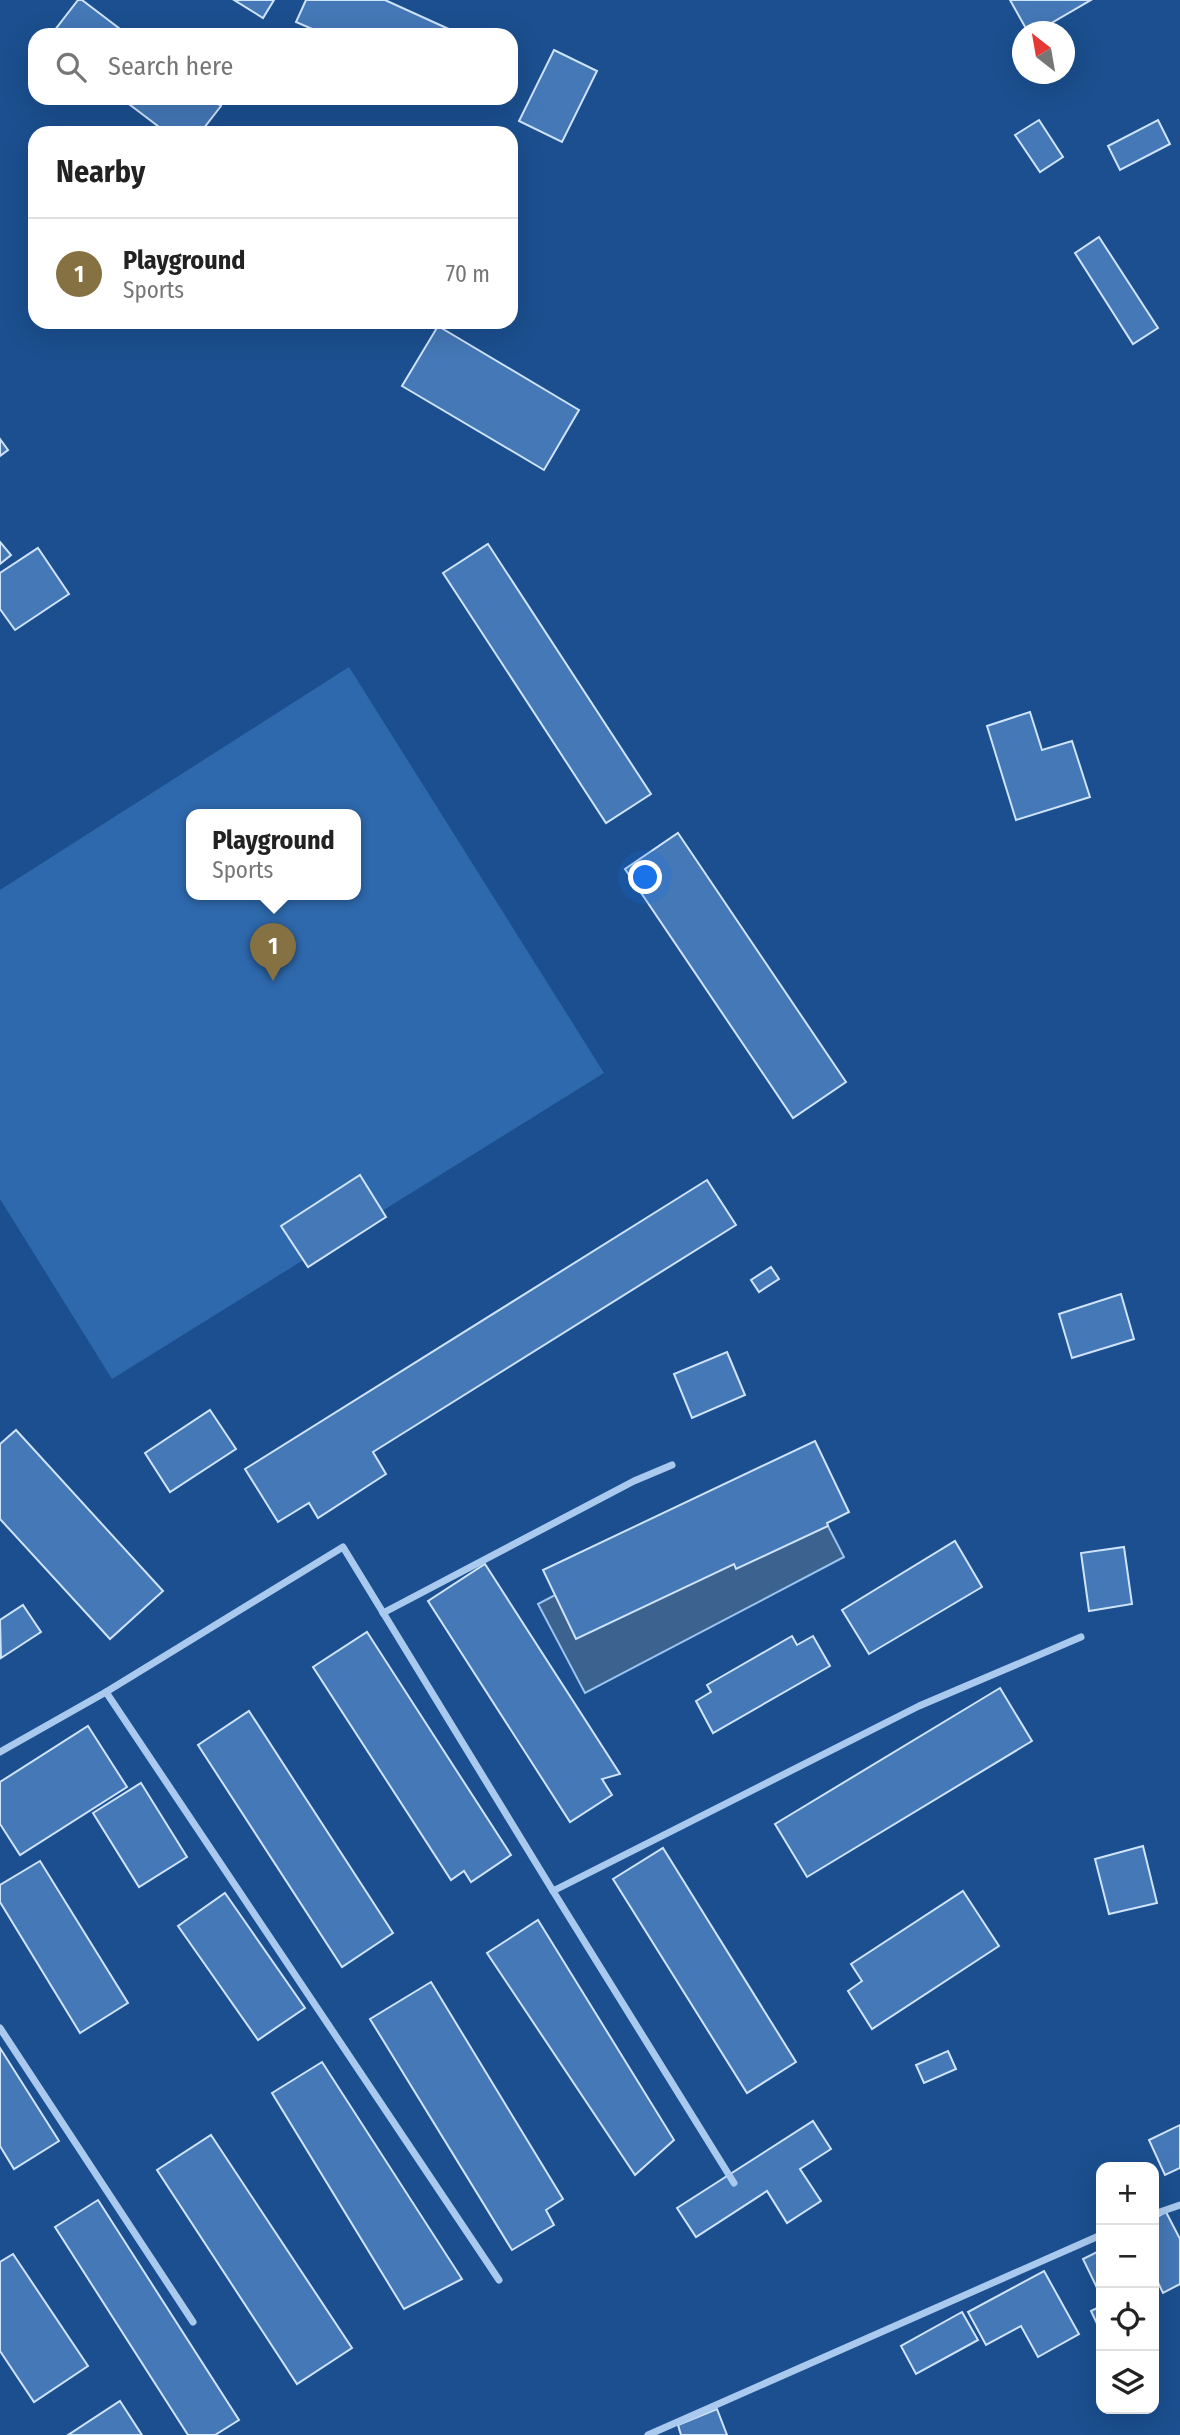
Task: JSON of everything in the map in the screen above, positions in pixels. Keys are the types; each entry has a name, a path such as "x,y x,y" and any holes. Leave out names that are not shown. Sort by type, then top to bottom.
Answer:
{"street":[{"path":"383,1613 634,1481 672,1465"},
{"path":"0,1752 106,1692 343,1548 734,2183"},
{"path":"553,1891 919,1706 1081,1637"},
{"path":"106,1692 499,2280"},
{"path":"0,2028 193,2322"},
{"path":"1159,2212 1180,2205"},
{"path":"648,2435 1096,2237"}],"shaded area":[{"path":"349,667 604,1073 112,1379 0,1199 0,890"},
{"path":"798,1468 844,1557 585,1693 538,1604"}],"building":[{"path":"78,0 82,0 119,28 56,28"},
{"path":"234,0 274,0 263,18"},
{"path":"306,0 385,0 447,28 310,28 296,22"},
{"path":"1010,0 1091,0 1055,21 1022,21"},
{"path":"554,50 597,71 562,142 519,121"},
{"path":"130,105 221,106 205,126 158,126"},
{"path":"1039,120 1063,157 1040,172 1015,135"},
{"path":"1158,120 1170,144 1120,170 1108,146"},
{"path":"1099,237 1158,328 1133,344 1075,253"},
{"path":"436,329 443,329 579,410 544,470 402,386"},
{"path":"0,439 8,450 0,456"},
{"path":"0,542 11,555 0,564"},
{"path":"488,544 651,794 606,823 443,573"},
{"path":"38,548 69,594 15,630 0,609 0,573"},
{"path":"1030,712 1042,750 1072,741 1090,797 1016,820 987,726"},
{"path":"678,833 846,1082 793,1118 625,869"},
{"path":"360,1175 386,1217 308,1267 281,1226"},
{"path":"707,1180 736,1225 373,1452 386,1474 318,1518 309,1503 278,1522 245,1469"},
{"path":"771,1267 779,1279 759,1292 751,1280"},
{"path":"1121,1294 1134,1339 1072,1358 1059,1314"},
{"path":"727,1352 745,1395 692,1418 674,1374"},
{"path":"210,1410 236,1449 170,1492 145,1453"},
{"path":"16,1430 163,1591 110,1639 0,1519 0,1444"},
{"path":"815,1441 849,1512 827,1523 828,1526 736,1569 734,1564 576,1639 543,1570"},
{"path":"955,1541 982,1587 869,1654 842,1610"},
{"path":"1124,1547 1132,1604 1089,1611 1081,1553"},
{"path":"485,1564 620,1774 602,1779 612,1795 570,1822 428,1601"},
{"path":"23,1605 41,1632 1,1658 0,1620"},
{"path":"367,1632 511,1855 471,1882 464,1871 451,1880 313,1667"},
{"path":"792,1636 797,1645 813,1636 830,1666 713,1733 696,1701 711,1692 707,1685"},
{"path":"1000,1688 1032,1741 807,1877 775,1824"},
{"path":"249,1711 393,1933 342,1967 198,1745"},
{"path":"88,1726 127,1787 20,1855 0,1824 0,1782"},
{"path":"141,1783 187,1857 139,1887 93,1813"},
{"path":"1143,1846 1157,1903 1109,1914 1095,1859"},
{"path":"663,1848 796,2062 747,2093 613,1879"},
{"path":"40,1861 128,2003 80,2033 0,1902 0,1885"},
{"path":"963,1891 999,1946 872,2029 848,1991 862,1981 851,1964"},
{"path":"225,1893 305,2008 258,2040 178,1926"},
{"path":"538,1920 674,2140 635,2175 487,1953"},
{"path":"431,1982 563,2199 546,2210 554,2225 512,2250 370,2019"},
{"path":"0,2048 59,2141 14,2169 0,2146"},
{"path":"948,2051 956,2069 924,2083 916,2065"},
{"path":"322,2062 462,2279 404,2309 272,2093"},
{"path":"813,2121 831,2149 800,2169 821,2201 787,2223 767,2191 696,2237 677,2208"},
{"path":"1180,2125 1180,2168 1165,2175 1149,2140"},
{"path":"211,2135 352,2348 297,2384 157,2170"},
{"path":"98,2200 239,2420 215,2435 188,2435 55,2227"},
{"path":"1166,2212 1180,2239 1180,2284 1163,2293 1159,2285 1159,2216"},
{"path":"1096,2252 1096,2286 1083,2259"},
{"path":"13,2254 88,2366 34,2402 0,2351 0,2262"},
{"path":"1044,2271 1079,2334 1038,2357 1021,2326 986,2345 968,2312"},
{"path":"1096,2308 1096,2322 1091,2311"},
{"path":"962,2312 978,2340 916,2374 901,2346"},
{"path":"120,2401 142,2435 68,2435"},
{"path":"717,2409 727,2435 681,2435 678,2425"}],"place":[{"name":"Playground","path":"273,981"}]}
